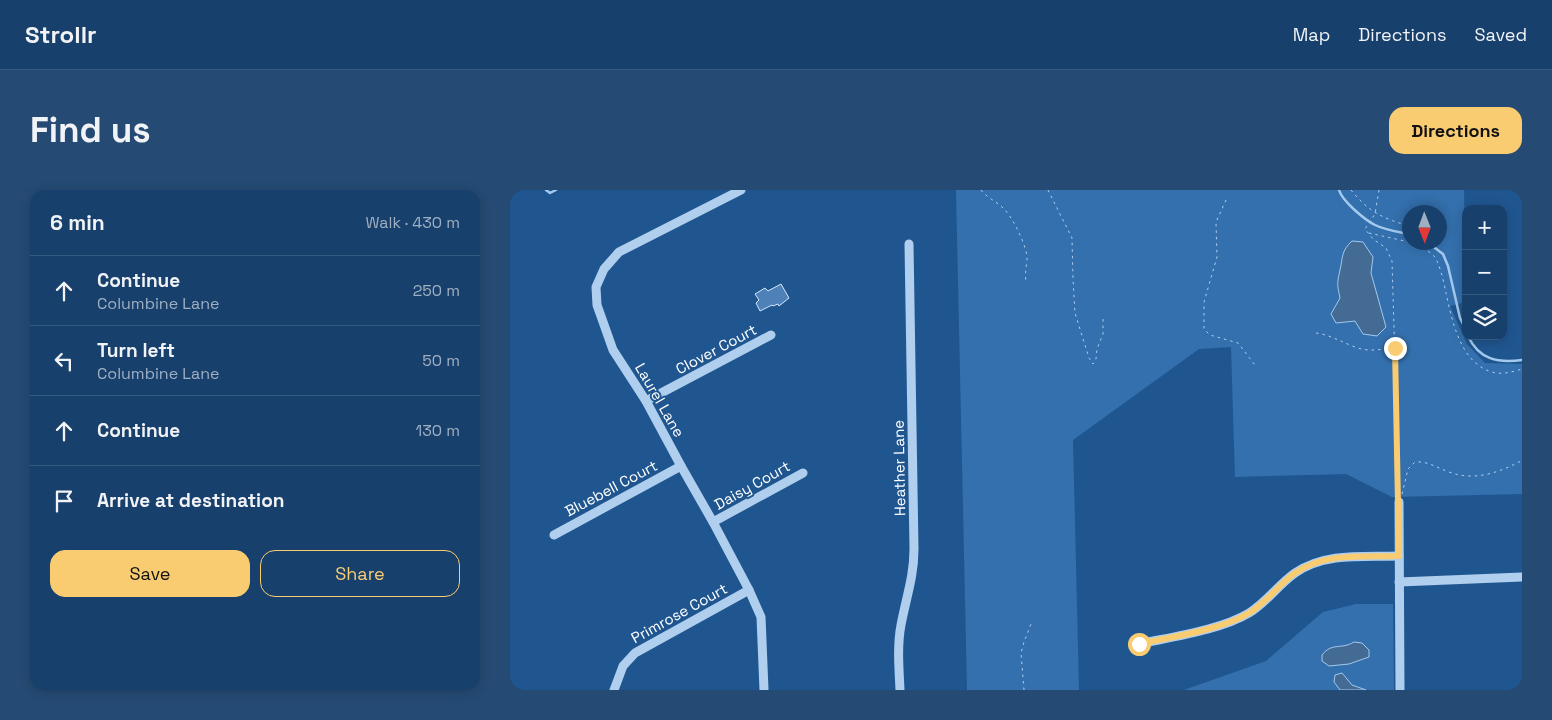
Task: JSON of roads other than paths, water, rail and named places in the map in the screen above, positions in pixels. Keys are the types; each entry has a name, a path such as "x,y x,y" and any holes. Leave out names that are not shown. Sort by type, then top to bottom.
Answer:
{"street":[{"name":"Laurel Lane","path":"741,190 619,252 604,269 596,288 597,305 613,350 646,401 713,522 749,590 761,618 764,690"},
{"name":"Heather Lane","path":"900,690 899,645 901,625 914,563 909,244"},
{"name":"Clover Court","path":"646,401 771,335"},
{"name":"Bluebell Court","path":"554,535 681,466"},
{"name":"Daisy Court","path":"713,522 803,473"},
{"path":"1399,502 1400,690"},
{"path":"1139,644 1226,624 1250,613 1295,573 1312,563 1330,558 1399,556"},
{"path":"1399,582 1522,577"},
{"name":"Primrose Court","path":"614,690 623,666 635,652 749,590"}],"waterway":[{"path":"546,190 550,193 556,190"},
{"path":"1339,190 1349,205 1371,223 1402,233"},
{"path":"1438,250 1443,254 1448,266 1462,322"},
{"path":"1470,340 1478,350 1490,358 1505,361 1522,360"}]}
